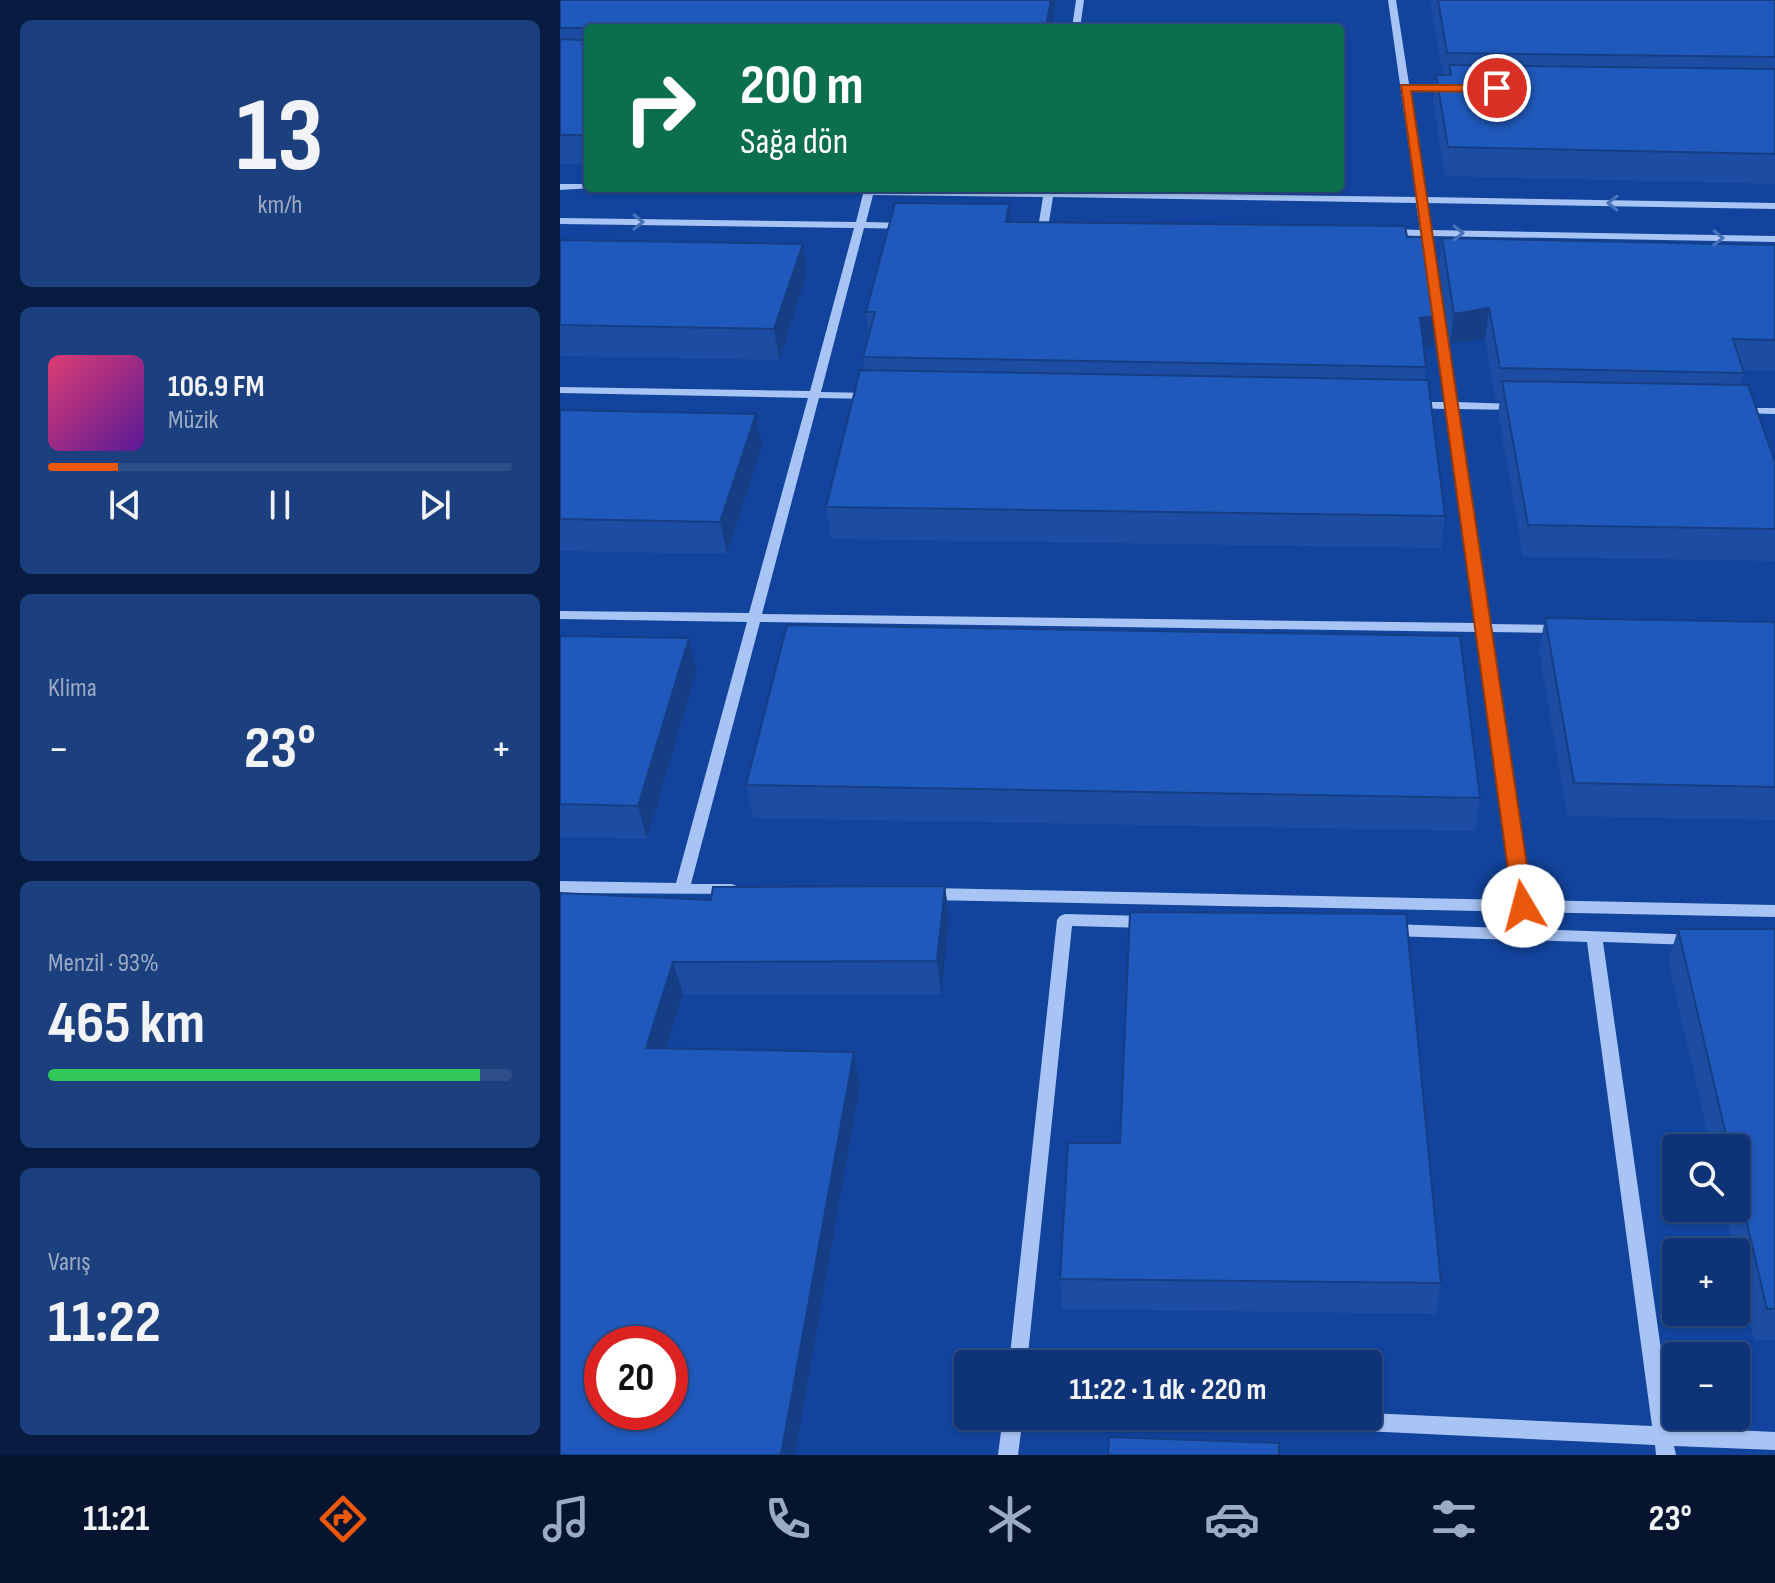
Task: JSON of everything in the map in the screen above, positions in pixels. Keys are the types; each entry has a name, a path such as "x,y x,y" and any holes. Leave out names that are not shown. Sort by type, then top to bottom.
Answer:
{"lane":[{"path":"1077,24 1080,0"},
{"path":"1392,0 1523,906"},
{"path":"1405,87 1467,88"},
{"path":"560,187 584,187"},
{"path":"682,889 869,192"},
{"path":"1043,228 1049,192"},
{"path":"1090,192 1775,206"},
{"path":"560,221 921,226"},
{"path":"1028,227 1059,228"},
{"path":"1378,232 1775,239"},
{"path":"560,390 878,396"},
{"path":"1403,405 1528,407"},
{"path":"1729,411 1775,411"},
{"path":"560,615 1576,629"},
{"path":"560,887 746,891"},
{"path":"904,894 1775,911"},
{"path":"1019,1350 1065,920 1158,923"},
{"path":"1376,929 1715,939"},
{"path":"1594,936 1665,1445"},
{"path":"1382,1426 1665,1445 1775,1441"},
{"path":"1008,1455 1011,1430"}],"building":[{"path":"560,0 1051,0 1046,24 584,24 584,30 560,28"},
{"path":"1438,0 1775,0 1775,57 1447,53"},
{"path":"584,34 584,135 560,135 560,39 582,40"},
{"path":"1449,65 1775,69 1775,154 1448,147 1436,75 1451,75"},
{"path":"895,203 1009,204 1006,222 1405,226 1407,237 1425,237 1437,316 1420,318 1426,367 863,357 875,312 866,312"},
{"path":"1442,238 1775,245 1775,340 1733,339 1744,373 1500,368 1489,308 1454,314"},
{"path":"560,240 803,244 774,329 560,325"},
{"path":"860,370 1428,380 1445,516 826,507"},
{"path":"1502,381 1748,385 1775,462 1775,529 1528,525"},
{"path":"560,410 756,414 720,522 560,519"},
{"path":"1545,618 1775,622 1775,787 1574,783"},
{"path":"787,625 1460,636 1480,798 746,785"},
{"path":"560,636 689,638 638,806 560,804"},
{"path":"945,886 937,961 673,962 646,1048 854,1052 781,1455 560,1455 560,893 711,900 713,887"},
{"path":"1130,912 1406,914 1441,1283 1060,1279 1068,1143 1120,1143"},
{"path":"1678,929 1775,929 1775,1309 1767,1309 1747,1222 1750,1222 1750,1134 1726,1134"},
{"path":"1109,1437 1279,1443 1279,1455 1108,1455"}],"route":[{"path":"1497,88 1405,87 1523,906"}]}
